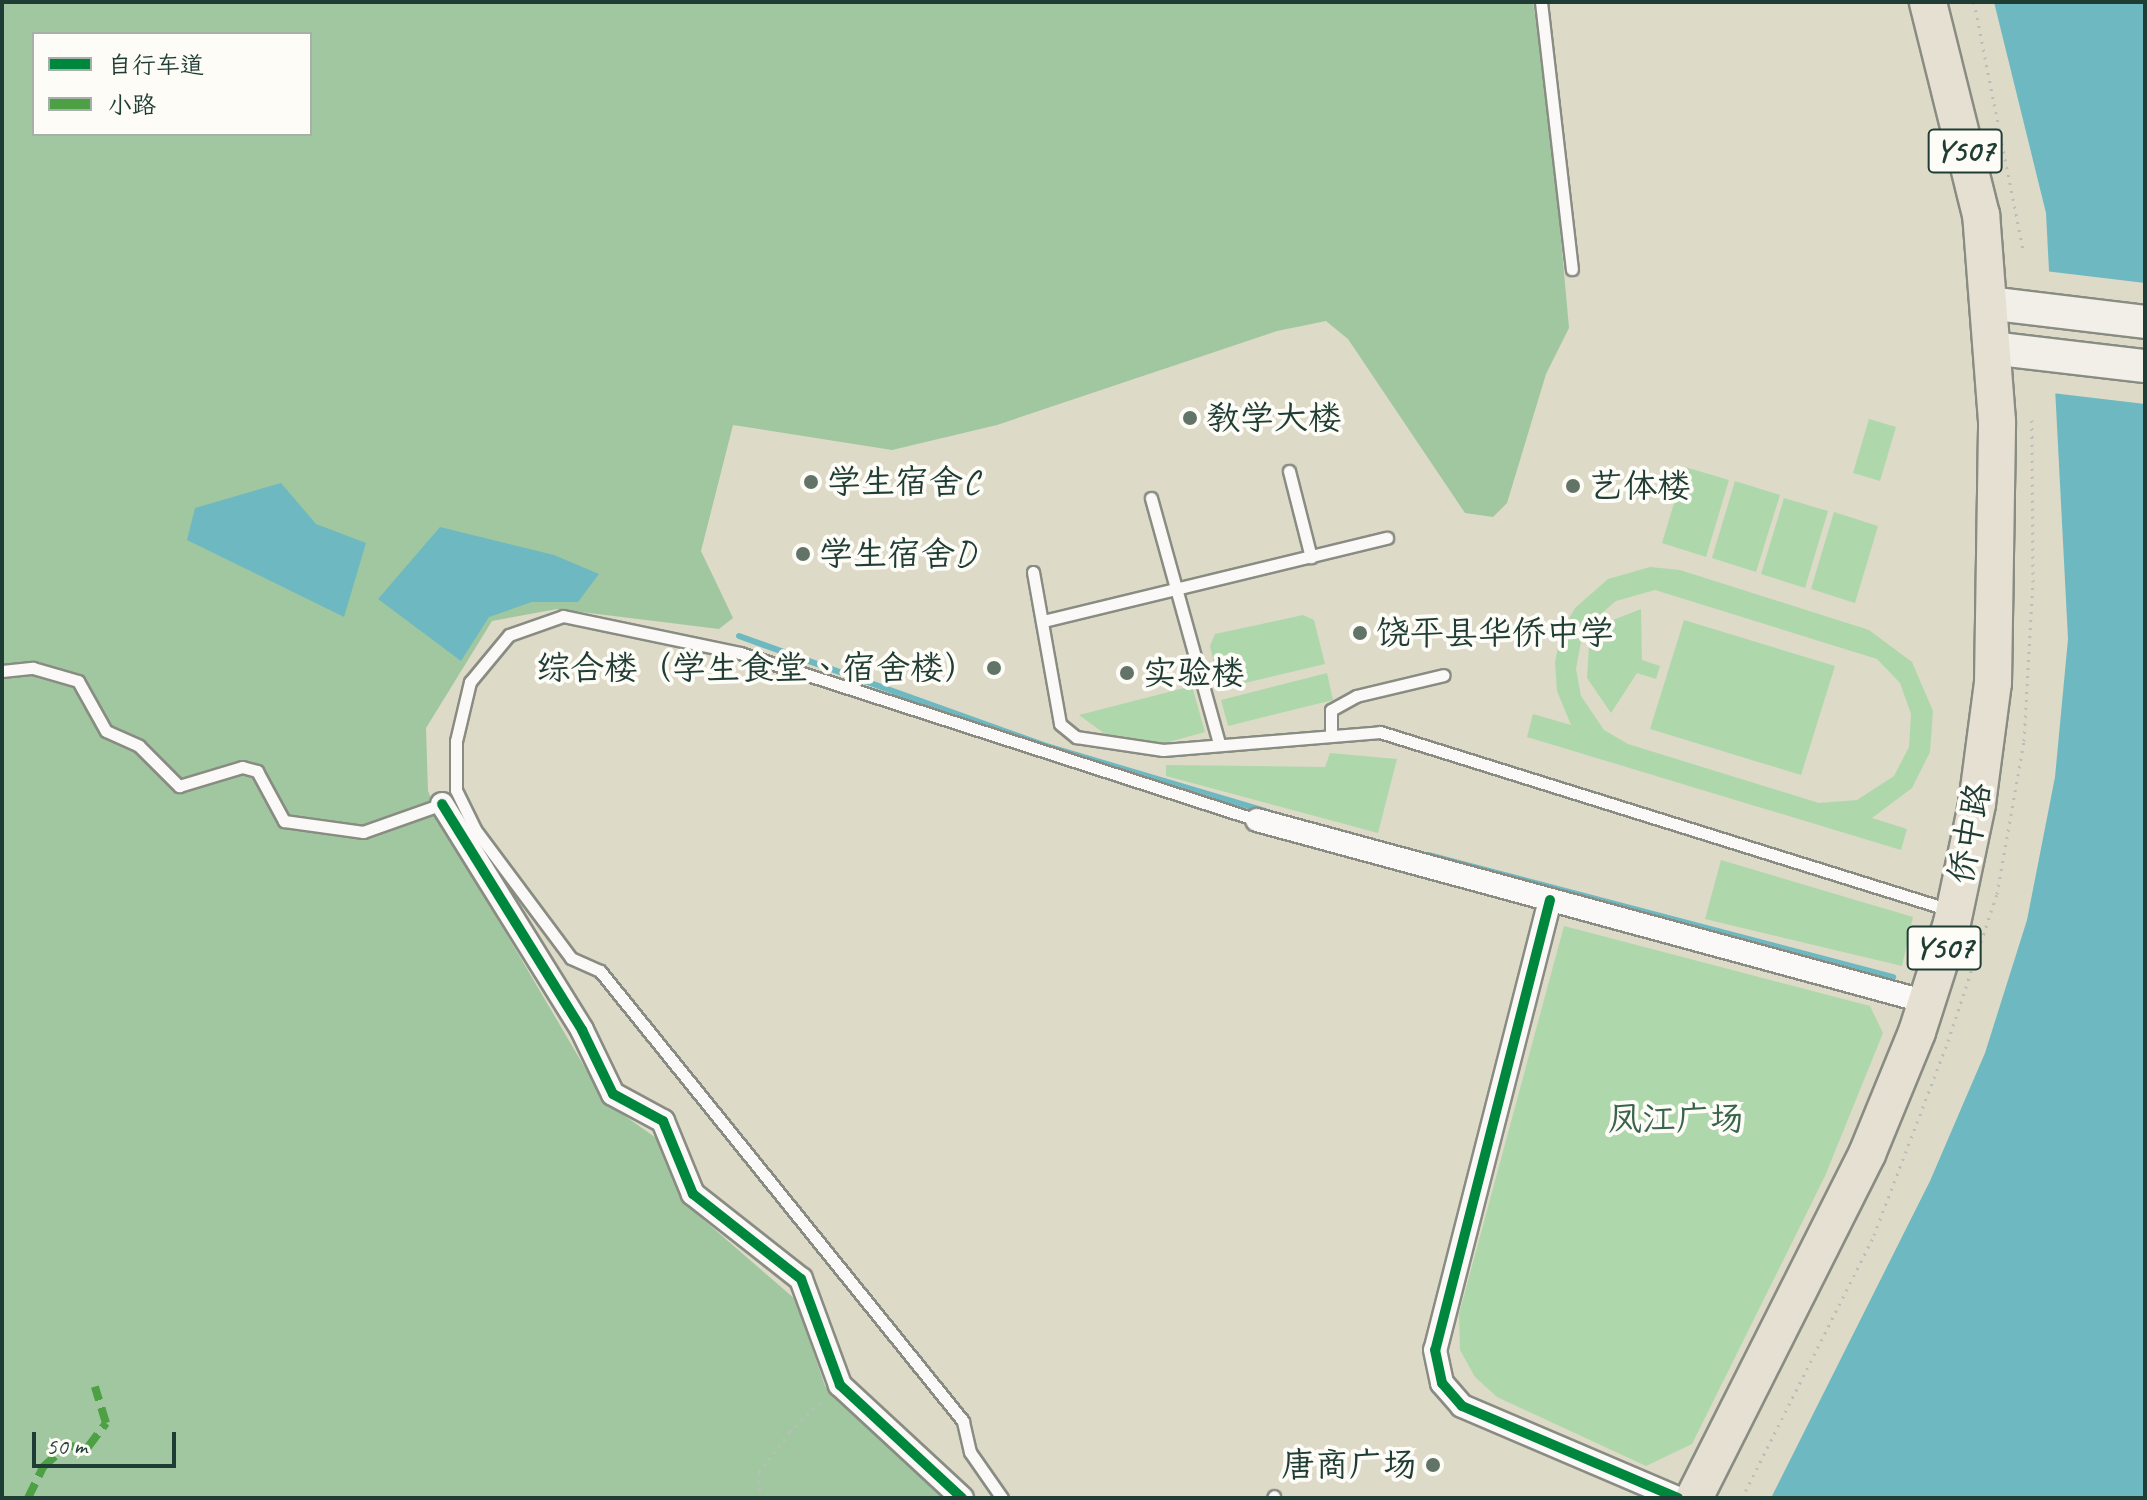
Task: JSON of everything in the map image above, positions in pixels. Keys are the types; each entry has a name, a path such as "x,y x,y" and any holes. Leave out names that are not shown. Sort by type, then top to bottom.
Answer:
{"main road":[{"name":"Y507","path":"1928,2 1981,215 1988,303"},
{"path":"1988,303 2145,322"},
{"name":"侨中路","path":"1694,1498 1867,1154 1927,1002 1954,911 1977,804 1993,683 1997,421 1988,303"},
{"path":"1991,348 2145,366"}],"street":[{"path":"442,804 582,1030 613,1094 663,1121 693,1194 801,1279 840,1385 962,1498"},
{"path":"1257,820 1927,1002"},
{"path":"1550,900 1435,1350 1442,1383 1462,1406 1678,1498"}],"lane":[{"path":"1541,2 1572,269"},
{"path":"1289,471 1311,557"},
{"path":"1151,498 1219,744"},
{"path":"1043,621 1387,538"},
{"path":"1033,572 1060,724 1076,737 1163,750 1380,732 1954,911"},
{"path":"1002,1498 970,1452 963,1421 600,971 571,958 475,829 456,790 456,741 470,682 509,635 563,616 633,628 740,653 1257,820"},
{"path":"2,671 33,668 78,681 106,731 139,746 179,786 242,767 257,771 284,821 363,832 442,804"},
{"path":"1331,736 1331,710 1356,696 1444,675"}],"path":[{"path":"1974,2 2023,249"},
{"path":"760,1498 759,1472 790,1432 840,1385"}],"green space":[{"path":"2,2 1533,2 1549,106 1569,328 1546,374 1507,503 1493,517 1465,513 1348,339 1326,321 1277,331 997,425 892,450 733,425 701,551 733,618 719,629 557,609 492,621 426,728 428,791 442,824 605,1102 659,1140 683,1202 796,1300 825,1386 949,1498 2,1498"},
{"path":"1869,419 1896,427 1880,481 1853,473"},
{"path":"1685,467 1729,480 1706,557 1662,543"},
{"path":"1735,481 1780,495 1756,572 1712,558"},
{"path":"1784,498 1828,511 1805,588 1761,574"},
{"path":"1834,512 1878,526 1855,603 1811,589"},
{"path":"1650,567 1680,570 1869,630 1912,662 1933,711 1930,752 1912,788 1872,818 1907,829 1901,850 1527,737 1533,714 1571,725 1557,691 1555,662 1561,633 1575,608 1608,579","holes":["1655,590 1877,659 1900,683 1911,714 1909,747 1894,776 1857,800 1819,803 1628,744 1604,730 1581,696 1576,669 1581,642 1595,619 1616,601"]},
{"path":"1641,609 1642,660 1660,666 1656,679 1637,673 1611,713 1587,678 1589,646 1603,624"},
{"path":"1303,615 1314,620 1325,664 1220,689 1210,646 1215,634"},
{"path":"1684,620 1835,666 1801,775 1650,729"},
{"path":"1327,673 1333,700 1228,726 1221,700"},
{"path":"1192,686 1205,732 1165,743 1105,734 1079,715"},
{"path":"1330,753 1397,759 1378,833 1166,776 1166,765 1325,767"},
{"path":"1721,860 1913,917 1902,966 1705,919"},
{"name":"凤江广场","path":"1564,926 1870,1006 1883,1033 1825,1176 1692,1444 1646,1466 1497,1397 1475,1377 1460,1350 1459,1314"}],"water":[{"path":"1994,2 2145,2 2145,1498 1771,1498 1930,1181 1985,1053 2027,920 2055,777 2068,639 2046,213"},
{"path":"281,483 316,524 366,543 344,617 187,540 195,508"},
{"path":"440,527 554,555 599,574 578,602 532,602 489,617 461,661 378,599"}],"pier":[{"path":"2045,271 2145,283 2145,404 2052,393"}],"waterway":[{"path":"739,636 1046,746 1266,811"},
{"path":"1428,855 1893,977"}],"marked path":[{"path":"28,1498 43,1467 66,1446 88,1447 106,1423 95,1387"}],"cycle path":[{"path":"442,804 582,1030 613,1094 663,1121 693,1194 801,1279 840,1385 962,1498"},
{"path":"1550,900 1435,1350 1442,1383 1462,1406 1678,1498"}],"place":[{"name":"教学大楼","path":"1190,418"},
{"name":"学生宿舍C","path":"811,482"},
{"name":"艺体楼","path":"1573,486"},
{"name":"学生宿舍D","path":"803,554"},
{"name":"饶平县华侨中学","path":"1360,633"},
{"name":"综合楼（学生食堂、宿舍楼）","path":"994,668"},
{"name":"实验楼","path":"1127,673"},
{"name":"唐商广场","path":"1433,1465"}]}
